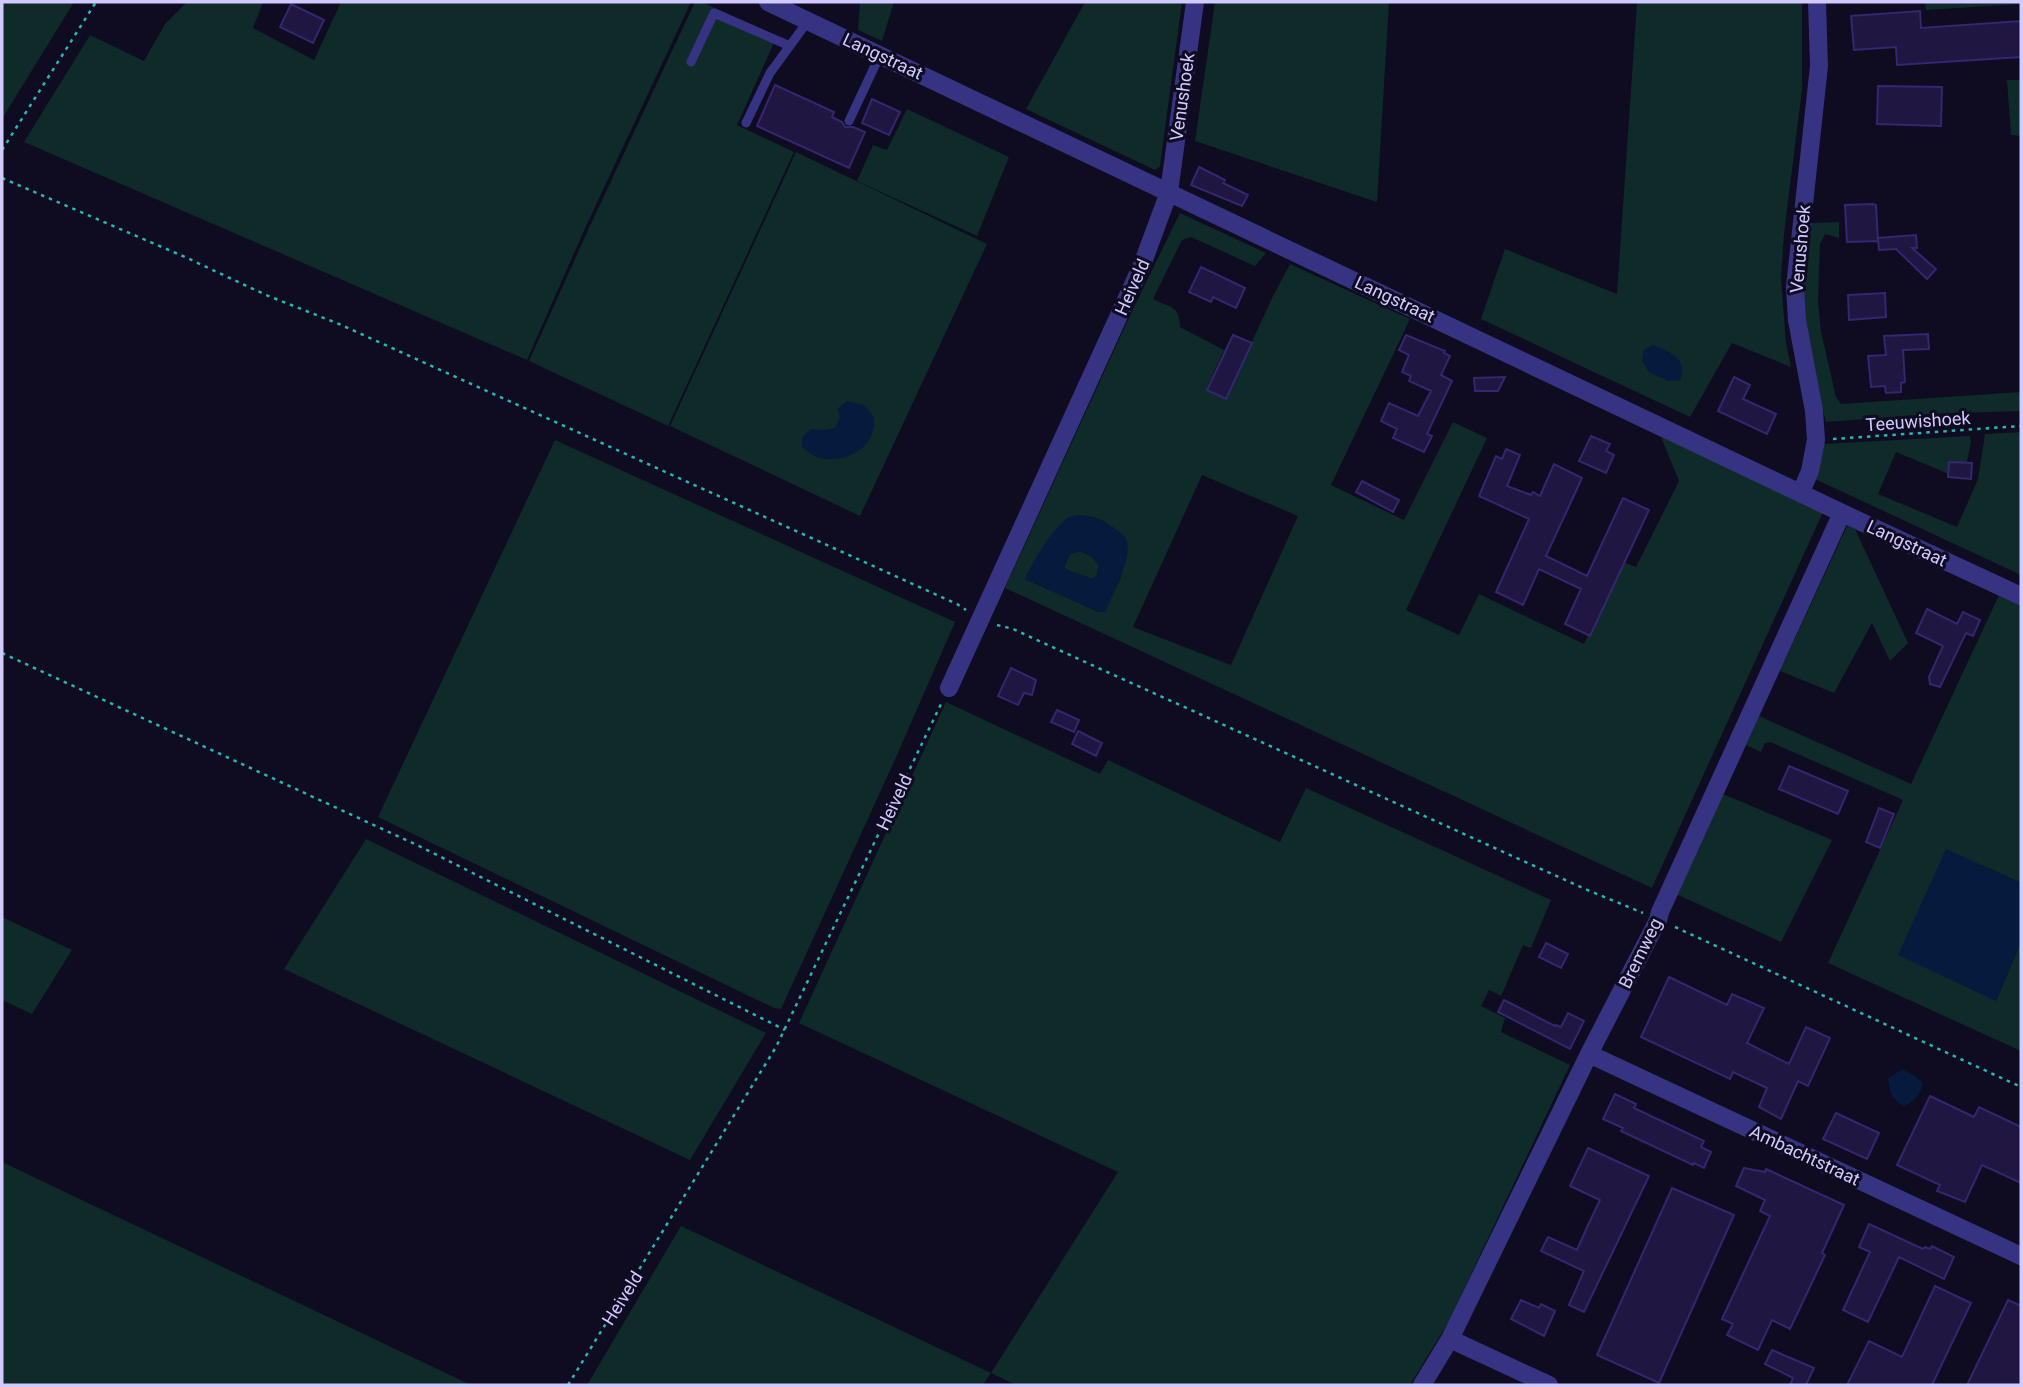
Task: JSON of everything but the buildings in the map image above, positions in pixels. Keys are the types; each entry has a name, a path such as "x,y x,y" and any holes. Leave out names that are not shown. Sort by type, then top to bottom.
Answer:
{"street":[{"name":"Langstraat","path":"768,2 2021,596"},
{"name":"Venushoek","path":"1169,192 1195,2"},
{"name":"Venushoek","path":"1801,492 1810,471 1816,440 1814,411 1797,320 1795,287 1819,66 1817,2"},
{"name":"Heiveld","path":"949,688 1142,265 1169,192"},
{"name":"Bremweg","path":"1422,1385 1450,1339 1589,1054 1658,920 1842,513"},
{"name":"Ambachtstraat","path":"1589,1054 2021,1256"},
{"path":"1450,1339 1549,1385"}],"lane":[{"path":"691,62 714,13 790,46"},
{"path":"746,122 771,73 808,20"},
{"path":"849,121 880,55"}],"path":[{"path":"2,150 96,2"},
{"path":"2,178 584,434 957,604 981,620 1013,629 2021,1087"},
{"name":"Teeuwishoek","path":"1816,440 2021,426"},
{"path":"2,653 419,846 785,1030"},
{"name":"Heiveld","path":"568,1385 776,1047 949,688"}],"green space":[{"path":"2,2 74,2 2,119"},
{"path":"187,2 263,2 253,28 314,60 341,2 691,2 586,226 527,360 24,142 90,35 144,61 165,24"},
{"path":"695,2 702,2 777,36 737,125 794,152 668,426 529,361"},
{"path":"860,2 894,2 882,41 858,30"},
{"path":"1085,2 1182,2 1160,166 1155,170 1026,109"},
{"path":"1215,2 1389,2 1377,202 1195,141"},
{"path":"1637,2 1802,2 1802,90 1781,279 1786,343 1791,367 1732,343 1690,417 1481,319 1505,249 1617,294"},
{"path":"1925,2 2021,2 2021,4 1926,10"},
{"path":"2007,80 2021,80 2021,136 2011,135"},
{"path":"907,109 1009,157 977,236 857,181 873,145 887,150"},
{"path":"796,152 987,244 860,516 670,426"},
{"path":"1180,213 1266,253 1255,266 1191,237 1182,240 1153,299 1176,311 1180,327 1224,350 1207,387 1227,395 1290,264 1410,319 1331,485 1404,520 1453,422 1487,438 1406,610 1459,635 1479,594 1584,644 1623,562 1636,567 1679,481 1661,437 1823,512 1652,888 1005,588","holes":["1202,475 1298,516 1231,665 1133,627","1068,517 1121,577 1104,612 1025,579"]},
{"path":"1839,222 1839,238 1825,234 1820,244 1818,300 1821,332 1836,397 1841,404 2021,392 2021,411 1826,422 1807,348 1804,317 1805,270 1809,223"},
{"path":"2021,432 2021,575 1815,479 1822,444 1970,436 1963,480 1896,452 1878,494 1957,527 1978,479 1985,434"},
{"path":"555,440 955,622 781,1009 774,1008 378,817"},
{"path":"1847,526 1855,529 1908,643 1890,661 1872,623 1834,693 1780,671"},
{"path":"1080,551 1091,556 1099,565 1097,575 1092,579 1064,567 1070,554"},
{"path":"1999,595 2021,605 2021,883 1982,865 1996,1001 2021,942 2021,1051 1828,963 1903,800 1770,742 1765,743 1761,752 1746,745 1759,716 1911,784"},
{"path":"946,702 1100,774 1108,760 1280,842 1306,788 1551,900 1531,948 1523,945 1501,996 1489,990 1481,1006 1505,1018 1501,1032 1570,1065 1448,1323 1410,1385 1016,1385 991,1373 1118,1172 799,1023"},
{"path":"1723,794 1832,840 1781,942 1676,894"},
{"path":"366,839 766,1033 690,1160 284,969"},
{"path":"2,917 72,950 32,1014 2,1000"},
{"path":"2,1162 471,1385 2,1385"},
{"path":"681,1226 991,1373 983,1385 587,1385"}],"water":[{"path":"1653,345 1671,353 1680,362 1680,380 1668,381 1649,372 1642,361 1644,350"},
{"path":"847,401 864,405 874,417 873,431 864,447 849,456 824,459 802,447 802,437 811,429 835,428 840,418 838,408"},
{"path":"1078,515 1102,520 1124,536 1128,546 1125,565 1105,612 1099,612 1025,579 1056,529 1068,518","holes":["1080,551 1091,556 1099,565 1097,575 1092,579 1064,567 1070,554"]},
{"path":"1946,849 2021,883 2021,942 1996,1001 1898,955"},
{"path":"1902,1069 1923,1083 1916,1097 1904,1106 1892,1095 1888,1079"}]}
